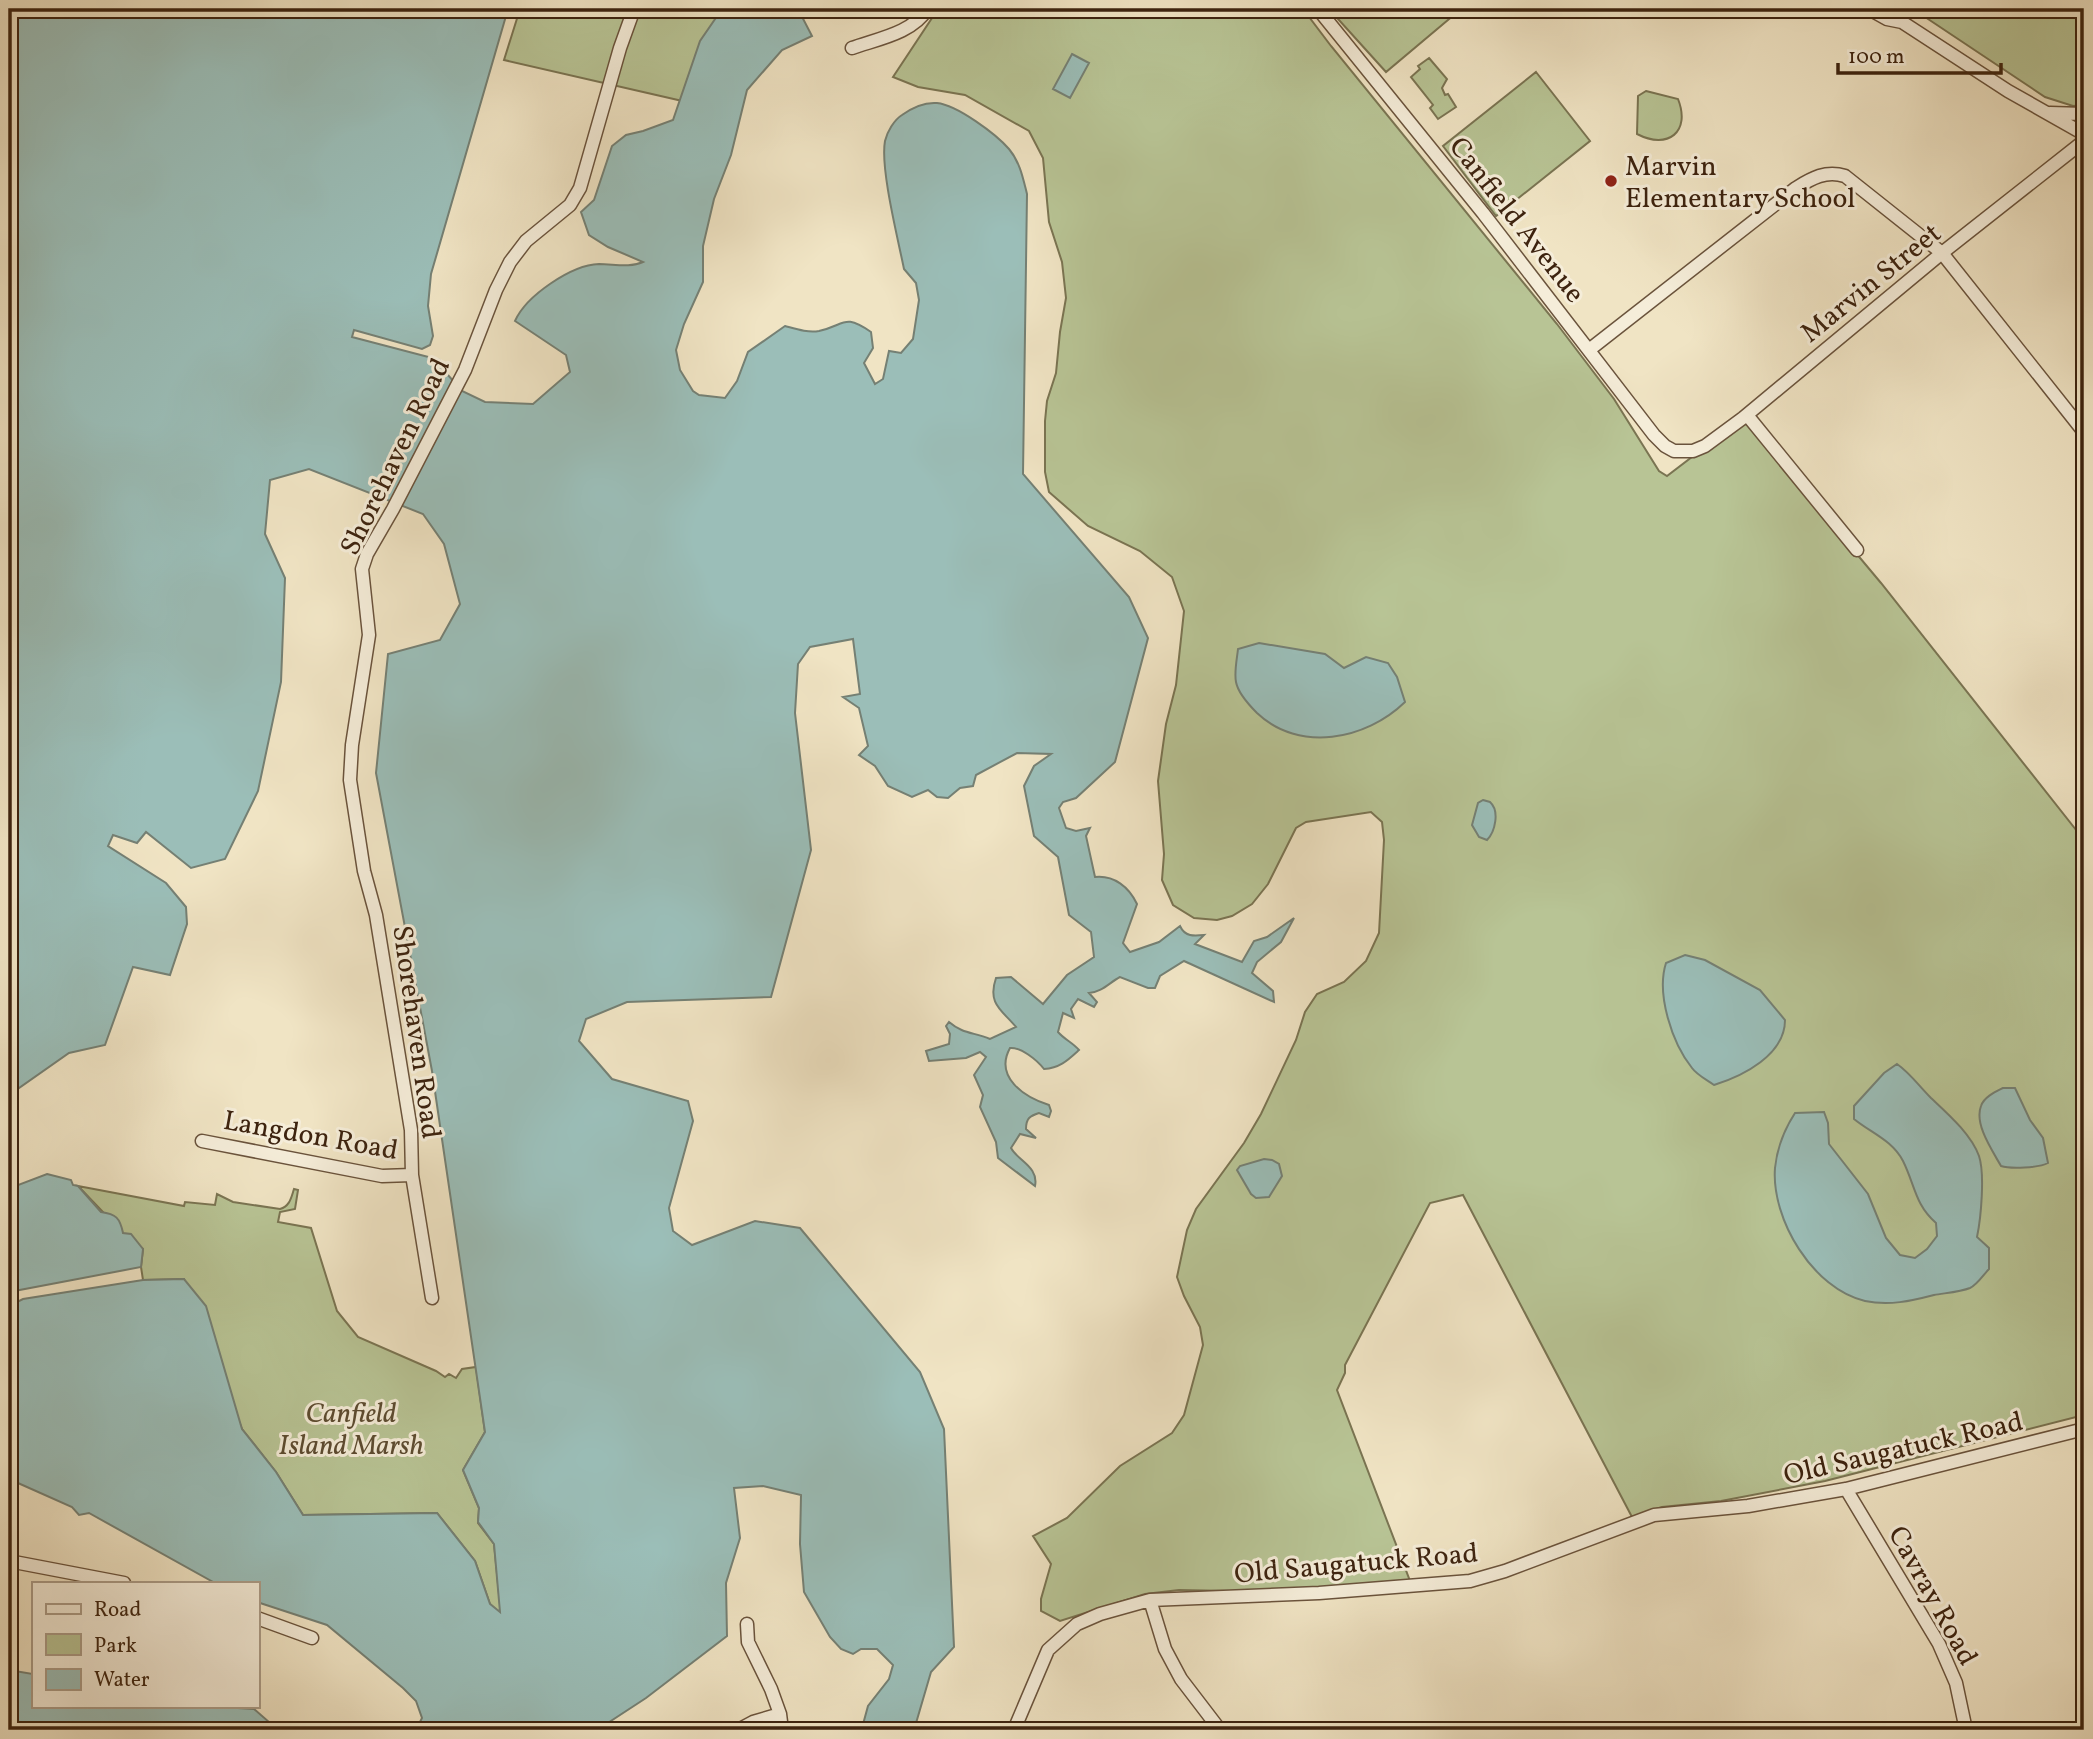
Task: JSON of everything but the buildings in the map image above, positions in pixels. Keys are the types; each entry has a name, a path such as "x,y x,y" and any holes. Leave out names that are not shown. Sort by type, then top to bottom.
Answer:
{"street":[{"name":"Shorehaven Road","path":"432,1298 412,1175 411,1130 376,915 364,871 350,780 352,745 369,635 362,569 367,554 465,370 496,290 513,255 536,232 570,205 583,180 620,48 634,9"},
{"path":"852,48 905,29 923,16 927,9"},
{"name":"Canfield Avenue","path":"1318,9 1483,213 1654,435 1665,446 1682,453"},
{"path":"1869,9 1887,19 1902,22"},
{"path":"1892,9 1902,22 2084,134"},
{"path":"2047,113 2084,114"},
{"name":"Marvin Street","path":"1682,453 1705,446 1746,415 1942,253 2084,141"},
{"path":"1589,350 1796,187 1823,174 1837,173 1845,176 1942,253 2084,432"},
{"path":"1746,415 1857,550"},
{"name":"Langdon Road","path":"202,1141 382,1176 412,1175"},
{"name":"Old Saugatuck Road","path":"1014,1730 1040,1666 1048,1650 1058,1640 1089,1618 1150,1600 1319,1593 1470,1581 1506,1572 1654,1515 1748,1506 1846,1489 2084,1429"},
{"name":"Cavray Road","path":"1846,1489 1939,1644 1956,1683 1966,1730"},
{"path":"9,1561 119,1582"},
{"path":"1150,1600 1165,1649 1181,1679 1220,1730"},
{"path":"259,1619 312,1638"},
{"path":"747,1624 748,1642 771,1689 780,1714 782,1730"},
{"path":"738,1730 753,1722 780,1714"}],"green space":[{"path":"520,9 745,9 713,108 504,60"},
{"path":"938,9 1303,9 1557,324 1614,399 1659,471 1667,476 1743,418 1881,583 2084,840 2084,1415 1825,1481 1721,1501 1662,1507 1632,1517 1463,1195 1430,1203 1345,1365 1345,1373 1337,1390 1410,1581 1345,1587 1179,1590 1145,1594 1060,1621 1041,1611 1041,1599 1051,1564 1033,1536 1067,1518 1120,1466 1172,1433 1184,1415 1203,1345 1200,1327 1177,1277 1187,1230 1196,1209 1244,1143 1261,1114 1296,1040 1305,1012 1317,994 1344,982 1366,961 1379,933 1384,840 1382,822 1371,812 1306,822 1296,828 1268,884 1252,904 1232,916 1217,920 1194,918 1173,905 1162,880 1164,854 1158,781 1166,724 1176,685 1184,611 1172,577 1140,551 1088,526 1049,492 1045,472 1045,421 1047,401 1056,373 1066,298 1062,262 1049,222 1043,158 1029,131 965,95 918,87 893,77"},
{"path":"1329,9 1461,9 1386,72"},
{"path":"2084,9 2084,105 2073,106 2045,97 1916,11"},
{"path":"1429,58 1447,79 1442,88 1456,107 1438,119 1430,108 1433,105 1411,77 1420,69 1418,66"},
{"path":"1536,72 1590,141 1496,216 1443,146"},
{"path":"1646,91 1678,99 1681,111 1679,129 1667,139 1658,140 1637,134 1638,96"},
{"name":"Canfield Island Marsh","path":"78,1186 184,1206 185,1202 215,1205 217,1194 233,1202 280,1209 288,1204 294,1189 298,1190 295,1209 280,1212 278,1222 311,1228 337,1311 358,1337 445,1377 449,1374 456,1378 462,1369 476,1367 485,1432 463,1470 479,1508 478,1523 494,1544 501,1614 490,1604 475,1561 437,1513 303,1515 276,1472 242,1429 184,1279 143,1280 143,1249 123,1233"}],"water":[{"path":"9,9 508,9 431,274 428,306 433,336 430,345 422,349 354,330 352,337 440,360 440,366 462,391 485,402 533,404 570,372 566,355 515,321 539,292 563,276 588,266 643,262 608,247 589,235 581,212 594,200 612,146 626,135 673,120 700,41 722,9 798,9 812,36 782,50 747,90 731,155 714,199 703,246 703,282 684,324 676,350 680,370 693,391 699,395 725,398 737,381 748,352 785,326 815,331 845,322 862,326 871,332 873,348 864,363 875,384 883,379 889,351 901,353 913,339 919,300 916,283 904,269 890,204 884,153 891,126 910,110 923,104 937,103 965,114 986,128 1009,149 1021,170 1027,194 1023,474 1129,597 1148,638 1115,762 1076,798 1063,802 1059,808 1066,828 1076,831 1090,828 1086,836 1095,877 1120,883 1130,892 1137,904 1123,943 1130,952 1159,942 1180,926 1187,934 1204,935 1195,944 1242,962 1254,941 1267,937 1294,918 1281,942 1257,962 1252,973 1273,991 1274,1002 1184,961 1160,976 1155,988 1120,977 1102,989 1089,993 1097,1002 1094,1007 1078,999 1071,1009 1074,1018 1063,1013 1058,1032 1079,1050 1071,1057 1059,1065 1044,1069 1028,1055 1014,1048 1010,1048 1006,1058 1006,1068 1014,1084 1030,1097 1049,1105 1051,1111 1049,1117 1039,1113 1029,1118 1026,1129 1036,1138 1020,1134 1011,1148 1031,1169 1035,1186 998,1158 996,1142 980,1107 983,1095 974,1075 986,1057 980,1052 966,1058 929,1061 926,1051 949,1044 950,1034 946,1026 949,1022 964,1031 990,1039 1016,1027 997,1006 993,994 996,978 1011,977 1043,1004 1067,975 1094,957 1091,932 1069,915 1058,857 1034,836 1024,786 1034,766 1051,754 1017,753 976,775 973,786 960,788 948,798 937,797 928,790 912,797 888,786 875,766 859,755 868,746 859,708 843,697 860,694 853,639 810,647 798,664 795,713 811,850 771,997 627,1002 586,1019 579,1041 612,1079 688,1101 693,1121 669,1208 673,1231 692,1245 755,1221 800,1228 920,1372 944,1429 954,1647 931,1672 914,1730 860,1730 868,1706 889,1679 893,1665 877,1649 861,1649 853,1654 841,1649 830,1637 804,1592 800,1544 801,1495 763,1486 734,1488 740,1538 726,1583 727,1636 646,1698 597,1730 367,1730 399,1724 418,1726 422,1718 416,1701 403,1688 327,1625 259,1603 259,1582 213,1582 89,1513 79,1515 72,1507 9,1479 9,1306 23,1299 143,1280 184,1279 206,1306 242,1429 276,1472 303,1515 437,1513 475,1561 490,1604 500,1612 494,1544 478,1522 479,1508 463,1470 485,1432 432,1071 376,773 388,654 440,640 460,604 444,544 423,514 309,469 270,480 265,534 285,578 281,682 258,791 225,859 191,868 146,832 137,843 113,835 108,846 166,883 186,907 187,924 170,975 133,967 105,1045 69,1053 9,1095"},
{"path":"1072,54 1089,63 1070,98 1053,89"},
{"path":"1259,643 1325,654 1344,668 1366,657 1388,663 1397,677 1405,702 1389,715 1352,733 1332,737 1292,734 1274,726 1257,713 1244,699 1237,686 1235,674 1238,649"},
{"path":"1483,800 1490,802 1496,816 1487,840 1479,837 1472,825 1478,803"},
{"path":"1685,955 1705,960 1760,990 1785,1020 1778,1044 1770,1054 1749,1070 1714,1085 1697,1073 1685,1058 1668,1018 1663,989 1666,963"},
{"path":"1897,1064 1958,1125 1971,1140 1979,1156 1982,1185 1977,1237 1989,1248 1989,1269 1970,1288 1883,1303 1865,1301 1846,1294 1828,1282 1813,1267 1799,1249 1780,1209 1775,1168 1782,1139 1795,1113 1824,1112 1828,1123 1829,1144 1868,1194 1886,1238 1900,1255 1915,1258 1927,1249 1937,1236 1936,1223 1919,1202 1903,1161 1887,1142 1854,1119 1854,1106 1884,1073"},
{"path":"2003,1088 2015,1088 2030,1120 2043,1138 2048,1163 2024,1168 2001,1166 1985,1137 1979,1113 1985,1100"},
{"path":"1264,1159 1279,1164 1282,1176 1269,1197 1256,1198 1237,1170 1240,1166"},
{"path":"47,1174 71,1180 101,1212 117,1218 123,1233 131,1234 143,1249 141,1267 9,1292 9,1195 18,1185"},
{"path":"9,1670 32,1674 32,1708 254,1709 270,1723 282,1728 304,1730 9,1730"}],"place":[{"name":"Marvin Elementary School","path":"1611,181"}]}
